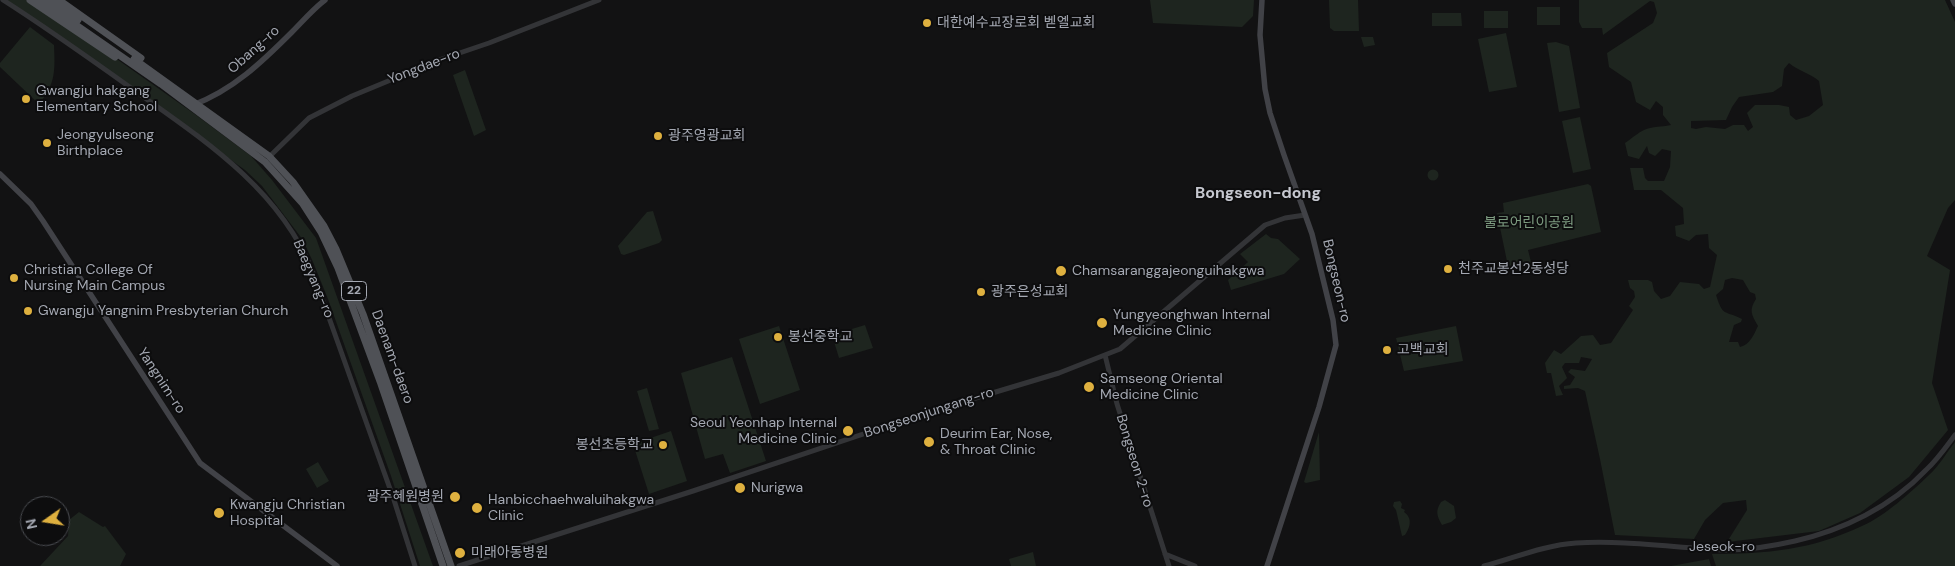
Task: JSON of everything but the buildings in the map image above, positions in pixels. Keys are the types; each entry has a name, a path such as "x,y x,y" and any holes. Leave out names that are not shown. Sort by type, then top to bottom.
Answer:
{"main road":[{"name":"Daenam-daero","path":"30,0 146,78 162,81"},
{"path":"40,0 91,32"},
{"path":"49,0 91,32"},
{"name":"Daenam-daero","path":"60,0 154,67 162,81"},
{"name":"Obang-ro","path":"194,105 230,87 249,72 318,2 325,0"},
{"name":"Bongseon-ro","path":"1262,0 1260,41 1265,90 1270,113 1312,234 1328,299 1336,344 1318,407 1267,566"},
{"path":"1953,0 1955,4"},
{"name":"Daenam-daero","path":"91,32 162,81 267,159 293,182 308,202 336,250 363,314 451,566"},
{"name":"Daenam-daero","path":"267,159 303,204 331,252 381,384 444,566"},
{"name":"Yangnim-ro","path":"0,174 31,204 43,221 202,466 274,517 337,566"}],"street":[{"name":"Baegyang-ro","path":"3,0 93,61 232,164 255,184 286,222 304,251 312,270 357,394 415,566"},
{"name":"Yongdae-ro","path":"267,159 309,118 352,96 442,59 489,43 599,0"},
{"name":"Bongseonjungang-ro","path":"458,566 929,412 1059,373 1120,349 1265,225 1285,218 1305,215"},
{"name":"Bongseon 2-ro","path":"1105,355 1117,404 1169,566"},
{"name":"Jeseok-ro","path":"1484,566 1574,543 1610,542 1736,550 1772,546 1821,534 1859,519 1896,496 1925,472 1955,435"},
{"path":"1165,554 1195,566"}],"green space":[{"path":"5,0 26,0 104,50 251,156 272,180 316,238 433,566 420,566 391,476 328,299 303,240 262,186 245,170"},
{"path":"1150,0 1254,0 1253,16 1242,27 1153,23"},
{"path":"1329,0 1358,0 1359,31 1334,31 1330,28"},
{"path":"1579,0 1945,0 1955,22 1955,200 1948,208 1927,256 1950,270 1932,383 1948,430 1909,477 1860,513 1819,531 1727,542 1747,510 1746,500 1723,503 1705,520 1694,539 1615,535 1585,391 1578,388 1564,389 1564,386 1570,385 1575,377 1568,372 1571,369 1585,371 1592,359 1581,357 1579,363 1565,363 1562,367 1567,378 1559,386 1563,395 1556,396 1551,373 1547,373 1545,363 1554,350 1561,354 1581,336 1593,335 1600,345 1611,343 1633,310 1629,306 1635,297 1634,291 1630,288 1628,280 1648,280 1652,282 1654,291 1661,299 1670,296 1680,282 1699,284 1704,289 1710,287 1717,255 1709,248 1708,234 1696,235 1689,241 1676,236 1675,226 1684,224 1683,208 1661,190 1634,190 1630,168 1643,168 1645,178 1648,181 1664,181 1670,167 1671,151 1662,149 1655,156 1649,153 1647,146 1639,159 1628,156 1625,143 1646,129 1671,125 1663,115 1663,107 1656,101 1650,110 1636,102 1631,82 1609,67 1607,53 1653,23 1657,13 1654,2 1650,1 1603,35 1602,28 1582,28 1579,22","holes":["1789,63 1819,81 1823,105 1809,116 1796,120 1790,115 1789,107 1755,105 1747,113 1753,127 1748,131 1744,125 1733,125 1725,129 1691,128 1691,121 1726,120 1739,97 1773,92 1782,86 1784,69","1732,278 1743,280 1750,292 1755,294 1756,299 1752,306 1752,312 1758,326 1749,342 1740,347 1738,342 1729,342 1734,325 1741,322 1742,319 1725,312 1720,307 1716,295 1723,289 1725,280"]},
{"path":"1537,7 1560,7 1560,25 1537,25"},
{"path":"1484,11 1508,11 1508,28 1484,28"},
{"path":"1432,13 1461,13 1462,26 1432,26"},
{"path":"30,27 54,45 53,76 49,90 39,104 0,67 0,63"},
{"path":"1506,33 1517,87 1489,92 1478,39"},
{"path":"1361,37 1373,37 1375,45 1364,47"},
{"path":"1556,42 1569,46 1580,108 1559,112 1547,43"},
{"path":"465,70 486,130 474,136 453,75"},
{"path":"1580,117 1591,169 1573,173 1562,121"},
{"path":"1433,169 1439,175 1433,181 1427,175"},
{"name":"불로어린이공원","path":"1588,184 1591,186 1601,232 1528,250 1532,266 1509,271 1497,213 1504,212 1503,203"},
{"path":"653,211 662,240 659,243 624,255 621,254 618,246 647,212"},
{"path":"1266,234 1271,238 1278,239 1300,259 1284,274 1231,290 1228,280 1248,262 1240,254"},
{"path":"865,325 873,348 839,358 832,335"},
{"path":"779,326 800,390 760,404 739,339"},
{"path":"1456,326 1463,361 1404,371 1396,338"},
{"path":"732,357 766,461 730,473 723,454 705,459 681,373"},
{"path":"647,388 659,429 649,431 637,391"},
{"path":"671,431 687,481 649,494 633,444"},
{"path":"1319,432 1320,480 1306,483 1304,482"},
{"path":"1955,442 1955,566 1716,566 1712,554 1751,553 1788,549 1825,540 1871,522 1897,503 1929,475"},
{"path":"318,462 329,481 317,488 306,469"},
{"path":"1445,500 1454,506 1456,518 1442,525 1437,511 1441,502"},
{"path":"1400,501 1402,504 1401,508 1405,510 1404,512 1410,520 1405,535 1402,536 1396,510 1393,506 1394,502"},
{"path":"79,512 103,527 105,526 126,554 120,566 40,566 59,546 70,546 70,519"},
{"path":"1033,552 1036,566 1011,566 1009,559"},
{"path":"1709,559 1711,566 1671,566"}],"place":[{"name":"대한예수교장로회 벧엘교회","path":"927,23"},
{"name":"Gwangju hakgang Elementary School","path":"26,99"},
{"name":"광주영광교회","path":"658,136"},
{"name":"Jeongyulseong Birthplace","path":"47,143"},
{"name":"천주교봉선2동성당","path":"1448,269"},
{"name":"Chamsaranggajeonguihakgwa","path":"1061,271"},
{"name":"Christian College Of Nursing Main Campus","path":"14,278"},
{"name":"광주은성교회","path":"981,292"},
{"name":"Gwangju Yangnim Presbyterian Church","path":"28,311"},
{"name":"Yungyeonghwan Internal Medicine Clinic","path":"1102,323"},
{"name":"봉선중학교","path":"778,337"},
{"name":"고백교회","path":"1387,350"},
{"name":"Samseong Oriental Medicine Clinic","path":"1089,387"},
{"name":"Seoul Yeonhap Internal Medicine Clinic","path":"848,431"},
{"name":"Deurim Ear, Nose, & Throat Clinic","path":"929,442"},
{"name":"봉선초등학교","path":"663,445"},
{"name":"Nurigwa","path":"740,488"},
{"name":"광주혜원병원","path":"455,497"},
{"name":"Hanbicchaehwaluihakgwa Clinic","path":"477,508"},
{"name":"Kwangju Christian Hospital","path":"219,513"},
{"name":"미래아동병원","path":"460,553"}],"district":[{"name":"Bongseon-dong","path":"1258,194"}]}
